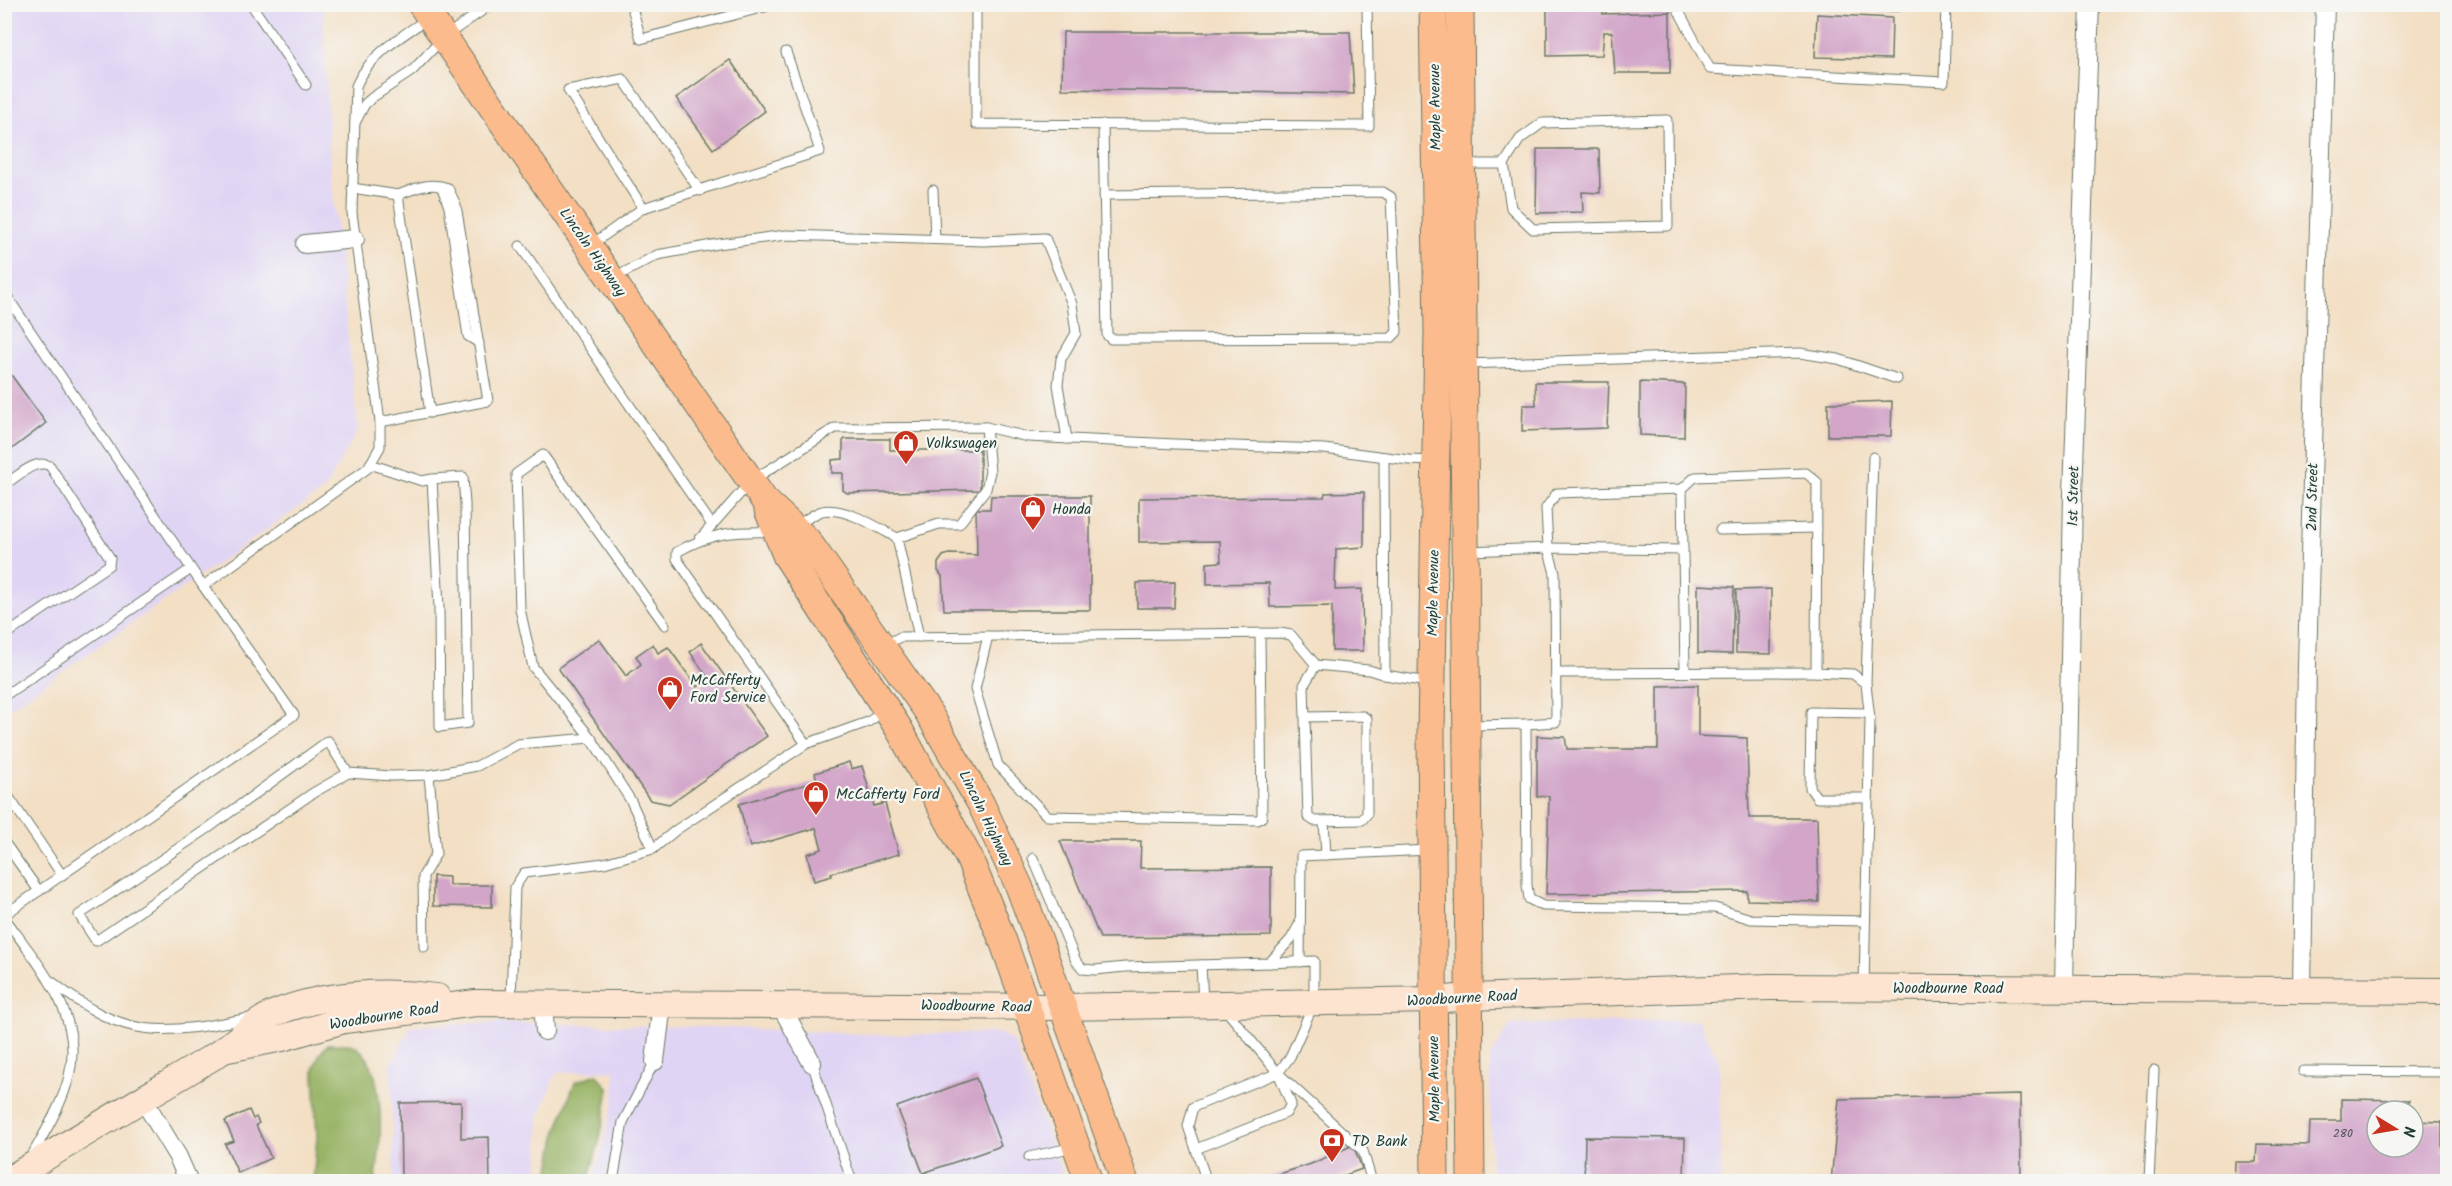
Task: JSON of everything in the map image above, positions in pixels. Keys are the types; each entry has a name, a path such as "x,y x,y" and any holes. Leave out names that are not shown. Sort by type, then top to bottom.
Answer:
{"main road":[{"name":"Maple Avenue","path":"1433,4 1438,332 1431,682 1435,1182"},
{"name":"Maple Avenue","path":"1460,4 1471,1182"},
{"name":"Lincoln Highway","path":"437,16 589,246 785,530 807,540 928,712 975,794 1014,876 1048,930 1063,1007 1125,1182"},
{"name":"Lincoln Highway","path":"785,530 786,555 887,709 924,772 969,858 987,900 1089,1182"},
{"name":"Woodbourne Road","path":"223,1050 282,1038 344,1020 476,1003 1063,1007 1433,1000 1769,987 2448,991"},
{"name":"Woodbourne Road","path":"14,1176 223,1050 273,1014 308,1003 377,994 412,993 476,1003"}],"street":[{"name":"2nd Street","path":"2302,990 2307,677 2325,4"},
{"name":"1st Street","path":"2064,988 2073,482 2091,6"},
{"path":"305,244 355,238"},
{"path":"543,1003 545,1031"},
{"path":"655,1061 662,1004"},
{"path":"780,1004 812,1063"},
{"path":"143,1099 178,1156 189,1182"}],"lane":[{"path":"251,4 306,85"},
{"path":"203,586 370,464 380,447 380,422 352,213 356,86 364,69 378,54 437,16 492,4"},
{"path":"631,4 641,39 776,4"},
{"path":"976,4 976,124 1369,126 1367,4"},
{"path":"1675,4 1710,69 1944,82 1946,4"},
{"path":"353,128 365,104 412,71 437,16"},
{"path":"589,246 643,208 820,151 786,51"},
{"path":"643,208 568,90 623,79 700,191"},
{"path":"1667,120 1668,226 1533,229 1511,208 1504,164 1520,139 1542,123 1667,120"},
{"path":"1104,124 1104,195 1107,335 1111,339 1391,338 1397,332 1391,197 1383,192 1104,195"},
{"path":"1462,164 1504,164"},
{"path":"352,188 398,195 425,185 439,184 448,188 456,205 488,401 380,422"},
{"path":"933,190 935,239"},
{"path":"398,195 430,413"},
{"path":"612,279 657,255 786,235 984,241 1045,238 1072,304 1076,333 1061,359 1058,386 1067,439"},
{"path":"520,246 712,525"},
{"path":"4,292 191,569 294,715 4,916 49,980 70,1027 72,1060 58,1106 14,1176"},
{"path":"1464,364 1800,353 1838,359 1897,379"},
{"path":"699,540 712,525 835,428 986,427 1028,437 1324,449 1436,461"},
{"path":"897,538 939,524 959,524 986,489 990,472 986,427"},
{"path":"653,849 631,801 591,738 533,667 520,609 516,474 543,455 665,625"},
{"path":"1384,457 1384,675"},
{"path":"1864,987 1869,713 1866,684 1873,458"},
{"path":"4,485 36,463 43,462 50,465 110,558 109,565 4,636"},
{"path":"370,464 422,481 432,479 463,477 468,723 440,728 439,607 432,479"},
{"path":"1467,725 1556,722 1555,573 1548,548 1546,508 1557,493 1682,489 1695,477 1806,473 1817,482 1816,672"},
{"path":"1682,489 1685,672"},
{"path":"806,744 677,559 677,552 699,540 732,532 785,530 822,511 839,512 868,521 897,538 919,637"},
{"path":"1720,530 1817,528"},
{"path":"1465,551 1548,548 1683,550"},
{"path":"4,696 191,569"},
{"path":"882,646 900,637 1260,633 1291,635 1316,665 1369,670 1384,675 1431,682"},
{"path":"988,636 975,689 998,765 1047,816 1258,820 1262,817 1260,633"},
{"path":"1305,717 1363,716 1367,719 1367,814 1362,820 1314,821 1308,817 1304,685 1316,665"},
{"path":"1556,673 1816,672 1853,674 1866,684"},
{"path":"511,1003 515,887 524,873 604,863 653,849 676,830 806,744 868,722 887,709"},
{"path":"1868,798 1817,798 1810,788 1811,712 1869,713"},
{"path":"1526,724 1529,899 1543,906 1714,908 1751,919 1866,921"},
{"path":"348,773 328,741 207,828 79,915 96,941 313,793 348,773 392,776 429,775 477,766 518,744 591,738"},
{"path":"424,947 423,876 436,854 429,775"},
{"path":"4,790 62,875"},
{"path":"1324,821 1326,855"},
{"path":"4,842 39,891"},
{"path":"1300,962 1301,856 1432,849"},
{"path":"1033,858 1048,930 1083,969 1314,961 1314,1003 1290,1057 1278,1073 1193,1107 1188,1126 1207,1182"},
{"path":"1269,963 1291,939 1300,923"},
{"path":"1201,965 1212,1005 1278,1073 1363,1151 1372,1182"},
{"path":"49,980 73,999 109,1020 150,1030 195,1029 273,1014"},
{"path":"614,1182 623,1122 655,1061"},
{"path":"812,1063 852,1182"},
{"path":"2149,1182 2154,1070"},
{"path":"2303,1071 2448,1072"},
{"path":"1196,1149 1286,1113 1292,1104 1278,1073"},
{"path":"1029,1157 1076,1147"}],"shaded area":[{"path":"5,5 323,5 330,165 358,430 324,490 5,711"},
{"path":"1698,1020 1719,1061 1721,1181 1491,1181 1490,1059 1510,1025"},
{"path":"494,1023 712,1027 882,1035 999,1033 1013,1041 1065,1181 593,1181 614,1102 615,1070 556,1073 539,1117 539,1181 394,1181 391,1064 411,1026"}],"green space":[{"path":"328,1044 352,1045 364,1054 372,1068 380,1107 379,1149 375,1181 313,1181 317,1138 314,1070 319,1055"},
{"path":"597,1074 609,1089 600,1138 588,1181 548,1181 557,1131 575,1082"}],"building":[{"path":"1827,4 1899,4 1899,11 1827,8"},
{"path":"1547,6 1602,6 1603,14 1670,12 1670,73 1615,73 1612,32 1604,32 1602,55 1547,56"},
{"path":"1817,14 1892,18 1891,59 1815,57"},
{"path":"1063,32 1350,32 1354,94 1062,89"},
{"path":"730,60 765,111 713,149 676,98"},
{"path":"1537,149 1599,149 1600,193 1582,192 1583,212 1536,213"},
{"path":"4,365 46,423 4,455"},
{"path":"1535,382 1609,382 1607,428 1522,431 1523,405 1536,405"},
{"path":"1640,382 1685,384 1684,437 1640,435"},
{"path":"1892,401 1891,436 1828,436 1828,403"},
{"name":"Volkswagen","path":"845,439 890,439 890,450 980,450 980,490 847,493 843,490 843,473 832,473 832,460 843,459"},
{"path":"1364,492 1364,547 1336,549 1335,590 1362,589 1363,651 1332,651 1332,606 1270,607 1269,583 1207,584 1207,563 1221,562 1220,541 1139,542 1139,498 1324,497 1325,493"},
{"name":"Honda","path":"991,496 1090,496 1090,610 944,610 942,576 938,571 938,563 943,556 949,554 977,555 976,509 990,509"},
{"path":"1175,582 1174,608 1137,608 1137,583"},
{"path":"1698,585 1734,587 1732,654 1698,653"},
{"path":"1771,589 1771,654 1736,653 1736,590"},
{"name":"McCafferty Ford Service","path":"599,639 626,676 641,664 636,656 653,644 658,653 668,647 697,687 710,681 690,652 701,643 767,736 669,804 650,800 558,668"},
{"path":"1698,685 1698,736 1747,738 1749,818 1817,818 1819,902 1747,900 1747,891 1546,894 1549,796 1537,797 1537,736 1565,737 1567,749 1658,749 1658,686"},
{"name":"McCafferty Ford","path":"849,762 851,769 862,766 874,806 885,803 899,854 831,873 832,876 814,881 807,854 822,849 816,828 750,847 739,804 817,781 815,773"},
{"path":"1060,841 1141,841 1140,868 1271,867 1271,936 1100,938"},
{"path":"433,876 449,877 449,885 492,885 492,907 433,906"},
{"path":"976,1078 1001,1146 923,1173 897,1107"},
{"path":"2020,1095 2021,1182 1831,1182 1839,1099"},
{"path":"2341,1099 2365,1099 2365,1159 2425,1159 2425,1121 2442,1122 2442,1150 2448,1150 2448,1182 2234,1182 2235,1162 2256,1162 2257,1144 2309,1145 2310,1121 2341,1121"},
{"path":"461,1102 461,1138 489,1137 490,1182 401,1182 400,1103"},
{"path":"249,1110 253,1119 256,1117 259,1123 256,1125 271,1158 238,1173 225,1144 234,1141 225,1121"},
{"path":"1585,1137 1685,1138 1684,1182 1584,1182"},
{"path":"1353,1145 1362,1169 1326,1182 1254,1182 1311,1164"}],"place":[{"name":"Volkswagen","path":"906,466"},
{"name":"Honda","path":"1033,532"},
{"name":"McCafferty Ford Service","path":"670,712"},
{"name":"McCafferty Ford","path":"816,817"},
{"name":"TD Bank","path":"1332,1164"}]}
